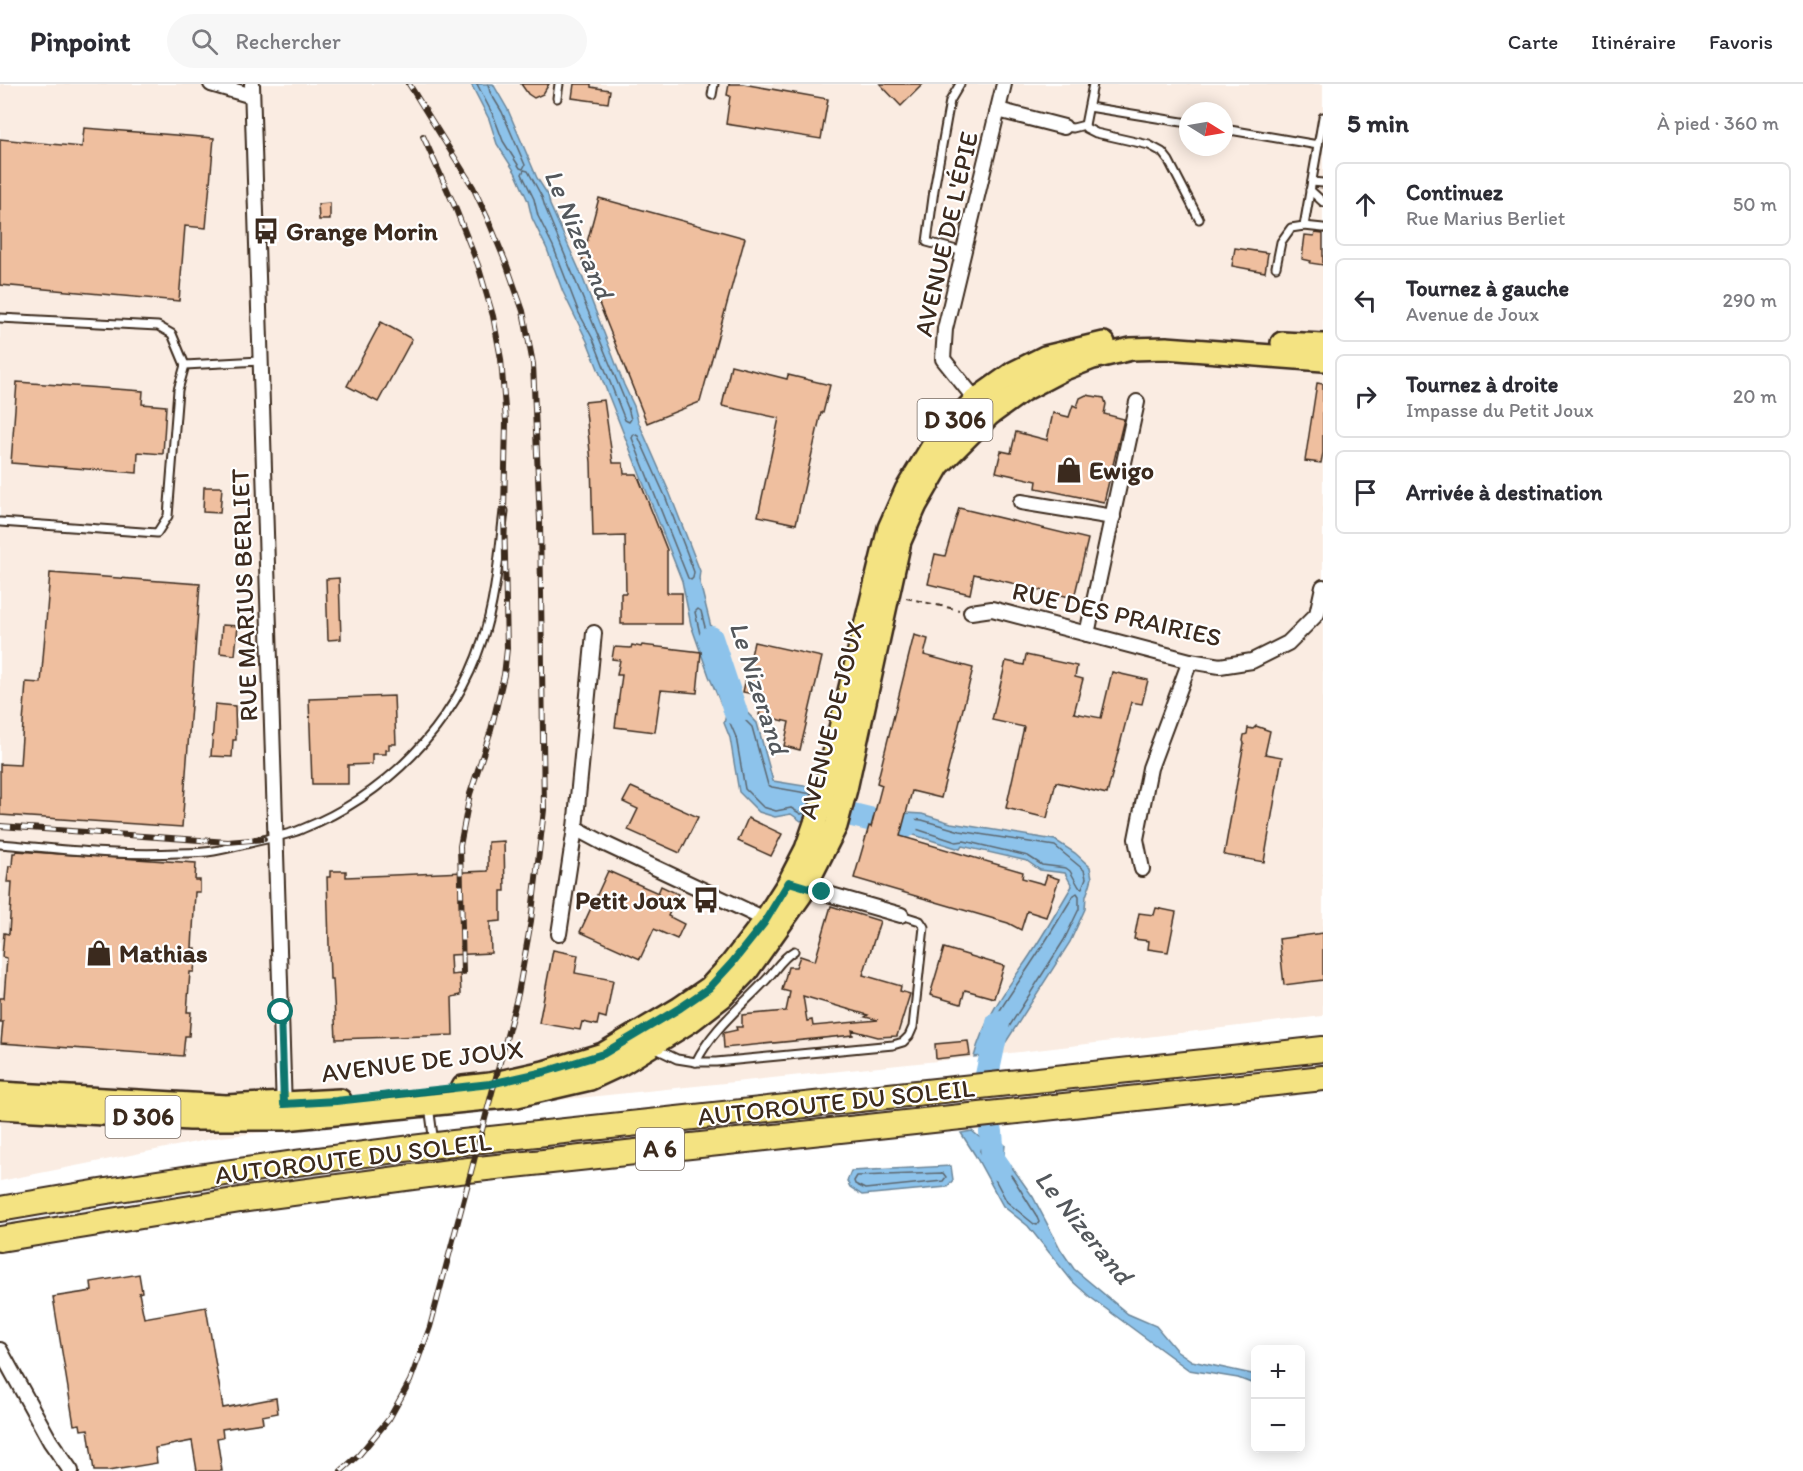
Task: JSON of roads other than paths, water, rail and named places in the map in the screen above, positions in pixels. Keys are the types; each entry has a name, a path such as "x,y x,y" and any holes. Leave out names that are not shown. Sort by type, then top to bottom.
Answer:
{"highway":[{"name":"AUTOROUTE DU SOLEIL","path":"0,1209 337,1157 434,1145 1323,1049"},
{"name":"AUTOROUTE DU SOLEIL","path":"0,1239 240,1200 450,1172 1323,1078"}],"main road":[{"name":"AVENUE DE JOUX","path":"0,1093 54,1104 190,1119 429,1105 517,1096 590,1079 620,1065 646,1039 709,988 773,922 797,885 806,849 826,823 889,595 900,541 916,505 939,465 982,408 1013,374 1045,357 1106,342 1147,337 1323,345"},
{"name":"AVENUE DE JOUX","path":"837,786 889,528 906,490 935,441 982,408 1022,391 1062,370 1092,358 1131,349 1166,348 1323,360"},
{"name":"AVENUE DE JOUX","path":"284,1112 336,1101 490,1084 544,1072 646,1039"},
{"name":"AVENUE DE JOUX","path":"0,1108 54,1104"}],"street":[{"path":"211,84 252,90"},
{"name":"AVENUE DE L'ÉPIE","path":"982,408 943,359 945,329 1004,84"},
{"name":"RUE MARIUS BERLIET","path":"252,90 284,1112"},
{"path":"998,110 1064,127"},
{"path":"1087,634 1137,402"},
{"path":"1022,502 1113,517"},
{"name":"RUE DES PRAIRIES","path":"971,612 992,609 1190,662 1220,666 1252,661 1288,643 1320,617 1323,587"},
{"path":"559,934 575,828 594,633"},
{"path":"1142,868 1136,839 1150,768 1190,662"},
{"path":"575,828 773,922"},
{"path":"797,885 901,915"},
{"path":"0,1350 50,1441 71,1471"}],"lane":[{"path":"558,98 559,84"},
{"path":"712,95 714,84"},
{"path":"960,84 950,101 927,242 964,252"},
{"path":"1093,84 1086,128 1096,133 1149,145 1162,152 1199,219"},
{"path":"1089,106 1179,121"},
{"path":"1304,226 1323,117"},
{"path":"1064,127 1073,128 1085,124"},
{"path":"1233,131 1318,145"},
{"path":"1311,182 1323,183"},
{"path":"1310,190 1323,202"},
{"path":"1276,267 1281,242 1292,228 1304,226 1323,228"},
{"path":"0,318 158,326 172,334 185,365 178,390 168,516 157,533 0,522"},
{"path":"185,365 260,361"},
{"path":"0,844 148,855 212,852 301,830 344,808 383,783 423,744 445,715 466,680 489,618 504,511"},
{"path":"646,1039 677,1059 696,1062 836,1051 903,1042 913,1027 924,927 920,921 901,915"},
{"path":"696,1062 704,1046 717,1029 794,951"},
{"path":"429,1105 434,1145"}],"water":[{"path":"471,84 493,84 508,110 537,178 548,195 550,205 582,276 638,421 700,571 699,579 724,679 738,703 757,723 773,781 823,789 819,815 801,821 791,814 775,817 759,812 739,792 730,738 724,723 726,715 723,703 721,704 709,676 691,625 682,581 587,341 563,292 547,249 532,218 528,201 515,172 497,144 489,119"},
{"path":"906,813 922,814 951,823 1055,840 1075,853 1090,867 1092,878 1086,896 1085,909 1070,942 1006,1042 991,1055 974,1057 983,1031 1072,886 1065,873 1040,870 1027,861 962,846 960,849 901,831"},
{"path":"972,1131 984,1141 997,1138 1005,1145 1004,1156 1033,1197 1061,1250 1074,1269 1128,1314 1156,1326 1176,1350 1192,1361 1251,1374 1251,1383 1238,1378 1189,1370 1090,1297 1072,1281 1028,1226 1003,1206 961,1133"},
{"path":"951,1166 953,1180 947,1187 862,1195 850,1187 847,1181 851,1171"}],"waterway":[{"name":"Le Nizerand","path":"711,638 736,713"},
{"name":"Le Nizerand","path":"820,807 906,826"},
{"name":"Le Nizerand","path":"987,1075 998,1023"},
{"name":"Le Nizerand","path":"991,1132 993,1159 1000,1169"}],"railway":[{"path":"341,1471 359,1455 389,1419 410,1381 430,1327 518,994 531,921 544,810 540,521 533,364 523,311 487,217 473,187 409,84"},
{"path":"423,136 478,265 493,316 501,359 506,421 504,511 507,649 504,675 491,730 470,794 460,846 463,973"},
{"path":"0,826 228,842 264,839"}],"place":[{"name":"Grange Morin","path":"266,231"},
{"name":"Ewigo","path":"1069,470"},
{"name":"Petit Joux","path":"706,900"},
{"name":"Mathias","path":"99,953"}]}
